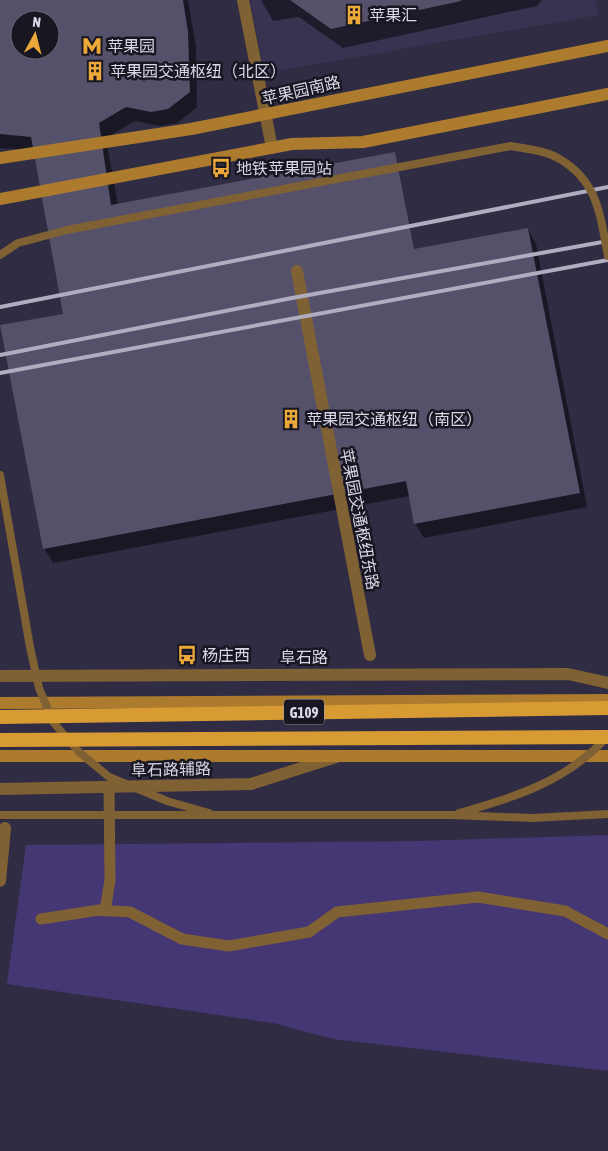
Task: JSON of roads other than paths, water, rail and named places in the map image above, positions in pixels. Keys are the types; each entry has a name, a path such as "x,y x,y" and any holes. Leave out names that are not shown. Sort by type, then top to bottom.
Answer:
{"highway":[{"name":"G109","path":"0,717 608,708"},
{"name":"G109","path":"0,740 608,737"}],"main road":[{"name":"苹果园南路","path":"0,158 264,116 332,100 608,46"},
{"path":"0,199 292,144 364,142 608,94"},
{"path":"0,703 608,700"},
{"path":"0,756 608,756"}],"street":[{"path":"243,0 264,116 272,148"},
{"name":"苹果园交通枢纽东路","path":"296,271 370,655"},
{"name":"阜石路","path":"0,676 568,674 608,683"},
{"name":"阜石路辅路","path":"0,789 251,784 338,756"},
{"path":"106,911 110,880 110,787"},
{"path":"0,881 5,828"},
{"path":"41,919 53,916 106,911 130,912 182,939 229,946 309,932 337,912 478,897 565,911 608,934"}],"lane":[{"path":"0,255 18,243 67,230 511,146 555,156 578,173 597,200 608,256"},
{"path":"0,475 39,688 53,722 79,752 109,777 167,801 219,816"},
{"path":"452,815 510,799 563,774 608,737"},
{"path":"0,815 452,815 532,818 608,814"}],"railway":[{"path":"0,307 608,187"},
{"path":"0,355 292,298 608,241"},
{"path":"0,373 608,260"}],"place":[{"name":"苹果汇","path":"354,15"},
{"name":"苹果园","path":"92,46"},
{"name":"苹果园交通枢纽（北区）","path":"95,71"},
{"name":"地铁苹果园站","path":"221,168"},
{"name":"苹果园交通枢纽（南区）","path":"291,419"},
{"name":"杨庄西","path":"187,655"}]}
